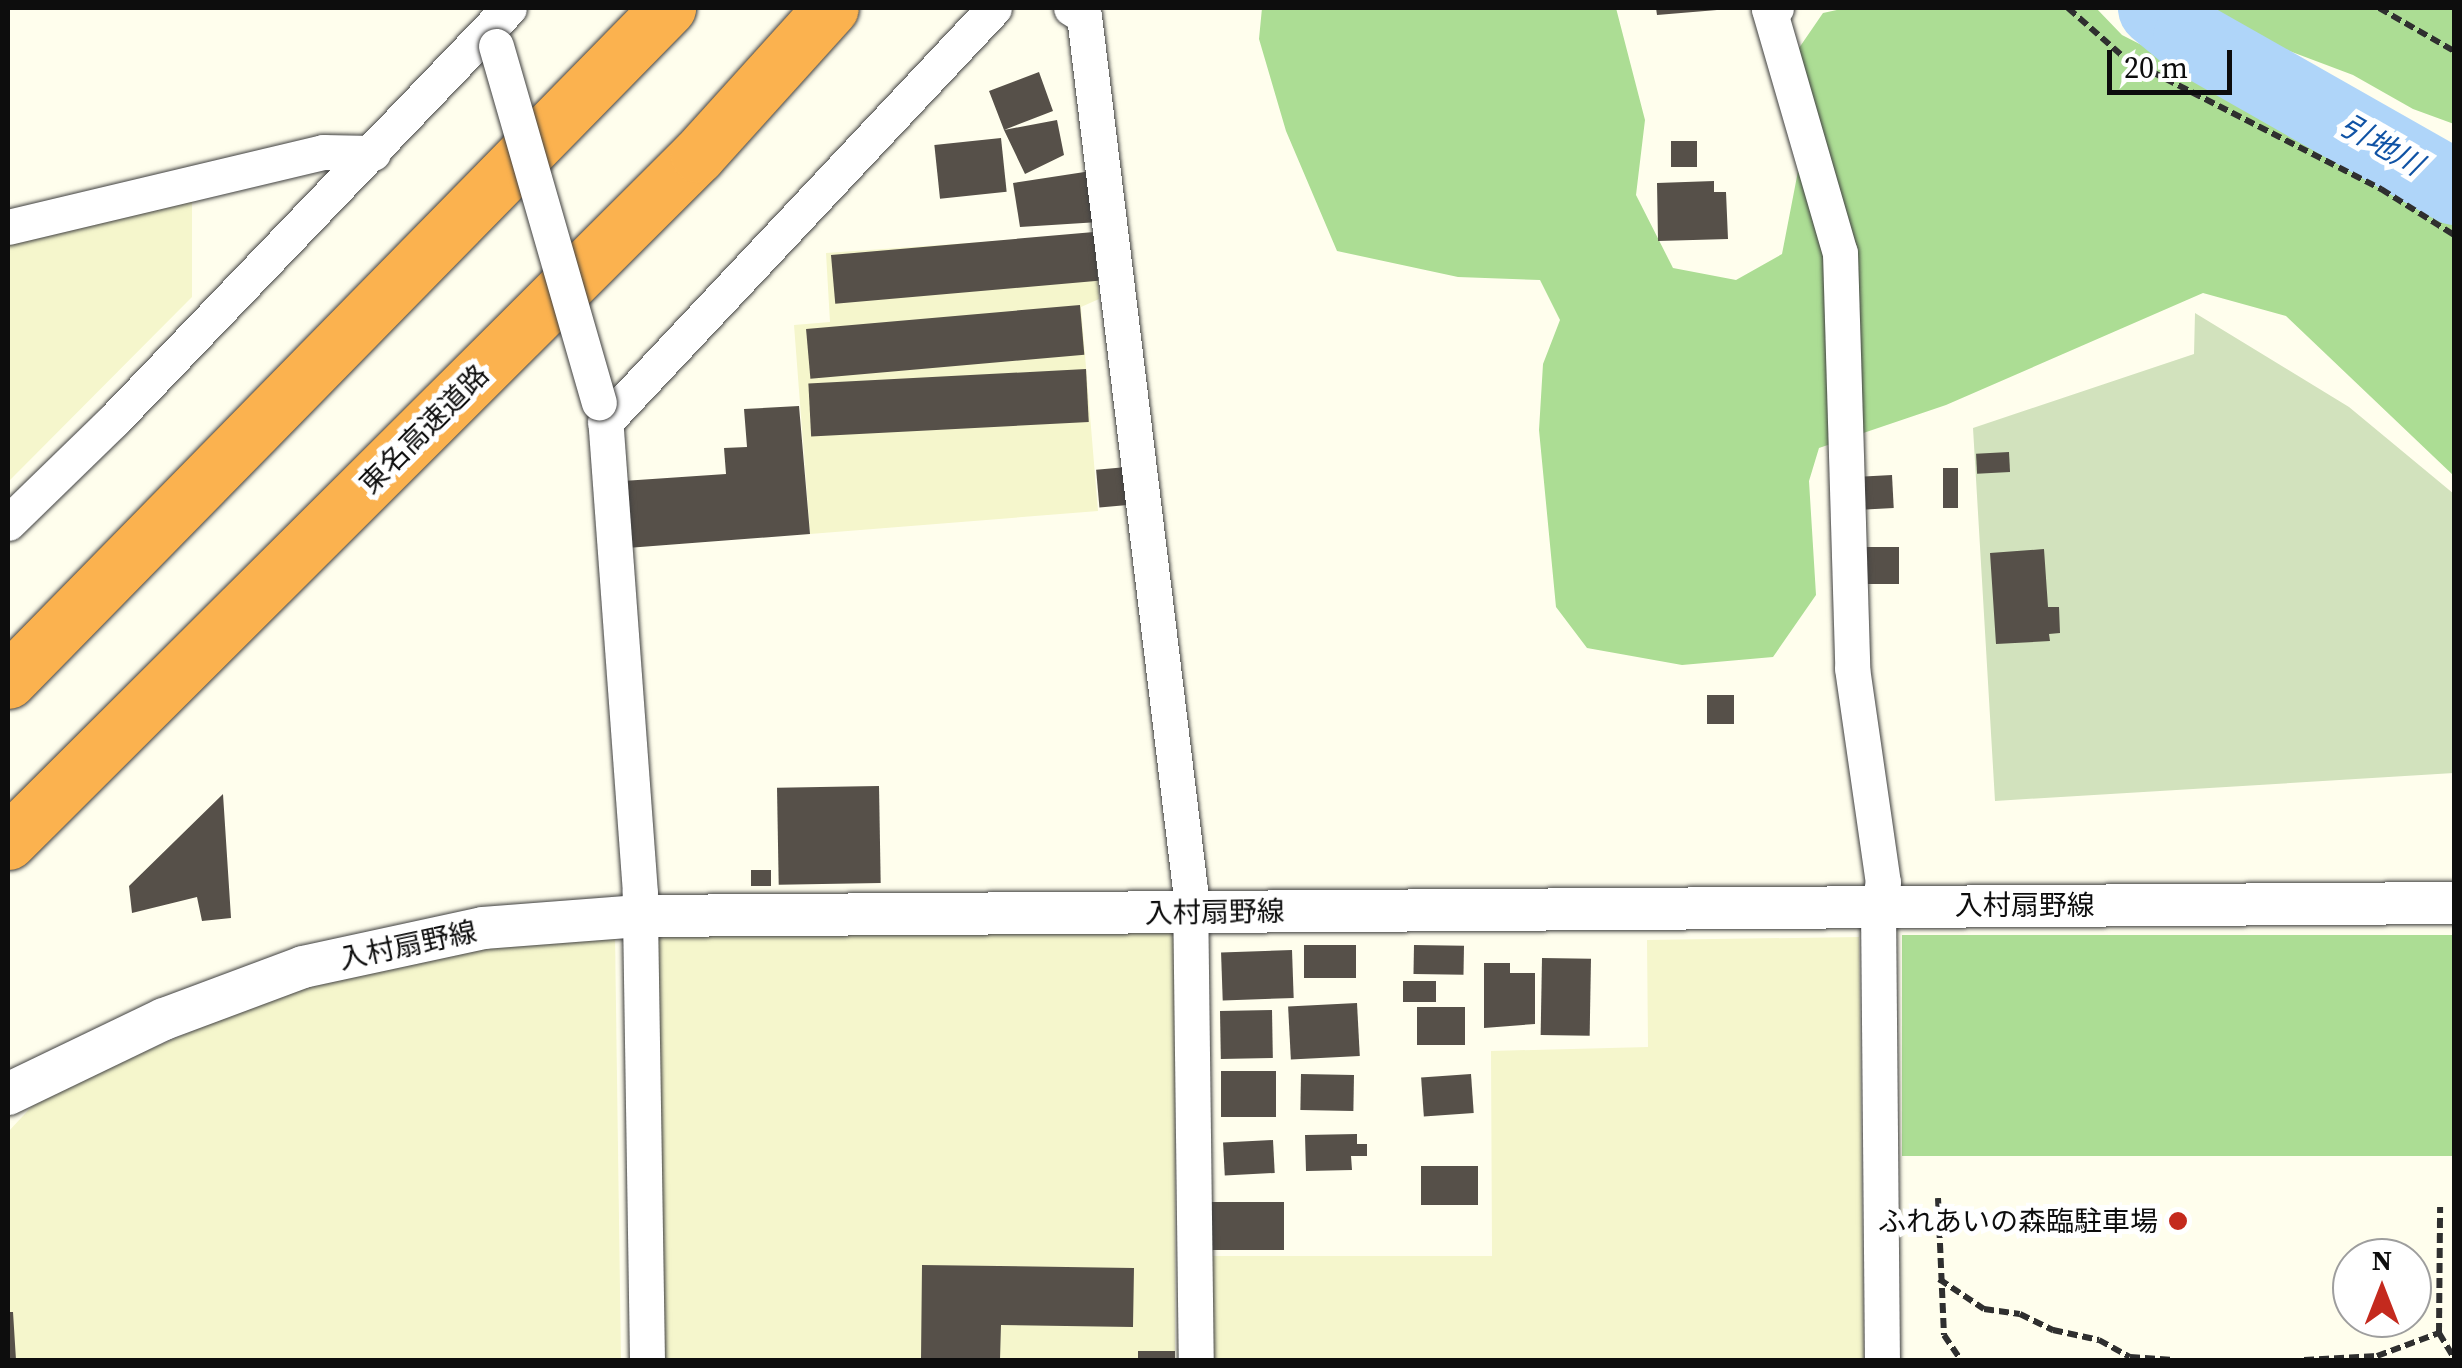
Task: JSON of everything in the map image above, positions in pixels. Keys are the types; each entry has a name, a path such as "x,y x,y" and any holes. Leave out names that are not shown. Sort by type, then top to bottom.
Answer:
{"highway":[{"path":"8,681 668,8"},
{"name":"東名高速道路","path":"8,842 698,155 832,8"}],"street":[{"path":"602,412 994,8"},
{"path":"1071,8 1084,16 1192,913 1196,1360"},
{"path":"1776,8 1770,9 1840,252 1852,668 1883,882 1878,906 1882,1360"},
{"path":"498,27 602,412 640,916 647,1360"},
{"path":"8,523 113,421 498,27"},
{"path":"8,227 323,152 373,153"},
{"name":"入村扇野線","path":"8,1094 164,1018 303,967 483,928 640,916 2454,903"}],"path":[{"path":"2068,8 2125,58 2381,189 2454,235"},
{"path":"2378,8 2454,51"},
{"path":"1938,1198 1944,1335 1961,1360"},
{"path":"2440,1207 2440,1333 2454,1358"},
{"path":"1939,1279 1984,1309 2020,1314 2053,1330 2099,1340 2130,1357 2174,1360"},
{"path":"2304,1360 2377,1356 2440,1333"}],"green space":[{"path":"1262,8 1616,8 1645,120 1636,195 1673,268 1736,280 1782,254 1810,109 1799,48 1823,13 1846,8 2096,8 2122,35 2454,205 2454,476 2286,316 2203,293 1946,405 1819,448 1809,481 1816,595 1773,657 1682,665 1587,648 1556,607 1539,430 1543,364 1560,320 1540,280 1458,277 1337,251 1286,131 1259,39"},
{"path":"2195,8 2454,8 2454,124 2413,109 2353,75 2263,41"},
{"path":"192,197 192,297 8,482 8,241"},
{"path":"1095,234 1099,299 1081,307 1098,511 810,534 794,325 830,322 826,253"},
{"path":"2195,313 2349,407 2454,494 2454,773 1995,801 1973,428 2194,354"},
{"path":"650,931 1175,931 1175,1360 650,1360"},
{"path":"1902,935 2454,935 2454,1156 1902,1156"},
{"path":"615,936 621,1360 8,1360 8,1132 35,1103 85,1077 277,995 484,946"},
{"path":"1859,937 1864,1360 1211,1360 1211,1256 1492,1256 1491,1051 1648,1047 1647,940"}],"building":[{"path":"1656,8 1717,8 1717,10 1657,15"},
{"path":"1039,72 1053,111 1004,130 989,91"},
{"path":"1057,120 1064,155 1025,174 1004,130"},
{"path":"1001,138 1007,192 940,199 934,145"},
{"path":"1671,141 1697,141 1697,167 1671,167"},
{"path":"1091,171 1099,222 1020,227 1013,183"},
{"path":"1714,181 1714,192 1726,192 1728,239 1658,241 1657,183"},
{"path":"1094,232 1098,281 835,304 831,255"},
{"path":"1080,305 1084,355 810,379 806,329"},
{"path":"1086,369 1089,422 811,436 808,384"},
{"path":"799,406 810,534 627,548 623,481 726,474 724,448 747,447 744,409"},
{"path":"2009,452 2010,472 1977,474 1976,454"},
{"path":"1127,467 1130,505 1099,508 1096,470"},
{"path":"1943,468 1958,468 1958,508 1943,508"},
{"path":"1892,475 1894,508 1866,509 1864,476"},
{"path":"1863,547 1899,547 1899,584 1863,584"},
{"path":"2044,549 2048,607 2059,607 2060,633 2049,634 2050,641 1996,644 1990,553"},
{"path":"1707,695 1734,695 1734,724 1707,724"},
{"path":"879,786 881,883 779,885 777,788"},
{"path":"223,794 231,918 202,921 197,897 132,913 129,886"},
{"path":"751,870 771,870 771,886 751,886"},
{"path":"1304,945 1356,945 1356,978 1304,978"},
{"path":"1414,945 1464,946 1463,975 1413,974"},
{"path":"1292,950 1294,998 1223,1000 1221,952"},
{"path":"1542,958 1591,959 1590,1036 1541,1035"},
{"path":"1484,963 1510,963 1510,973 1535,973 1535,1024 1484,1028"},
{"path":"1403,981 1436,981 1436,1002 1403,1002"},
{"path":"1357,1003 1360,1056 1291,1060 1288,1007"},
{"path":"1417,1007 1465,1007 1465,1045 1417,1045"},
{"path":"1272,1010 1273,1058 1221,1059 1220,1011"},
{"path":"1221,1071 1276,1071 1276,1117 1221,1117"},
{"path":"1301,1074 1354,1075 1353,1111 1300,1110"},
{"path":"1471,1074 1474,1113 1424,1116 1421,1077"},
{"path":"1357,1134 1357,1144 1367,1144 1367,1156 1351,1156 1352,1170 1306,1171 1305,1135"},
{"path":"1273,1140 1275,1173 1225,1176 1223,1143"},
{"path":"1421,1166 1478,1166 1478,1205 1421,1205"},
{"path":"1211,1202 1284,1202 1284,1250 1211,1250"},
{"path":"922,1265 1134,1268 1133,1327 1001,1325 1000,1360 921,1360"},
{"path":"8,1312 13,1312 16,1360 8,1360"},
{"path":"1138,1351 1175,1351 1175,1360 1138,1360"}],"waterway":[{"name":"引地川","path":"2155,8 2190,37 2454,187"}],"place":[{"name":"ふれあいの森臨駐車場","path":"2178,1221"}]}
